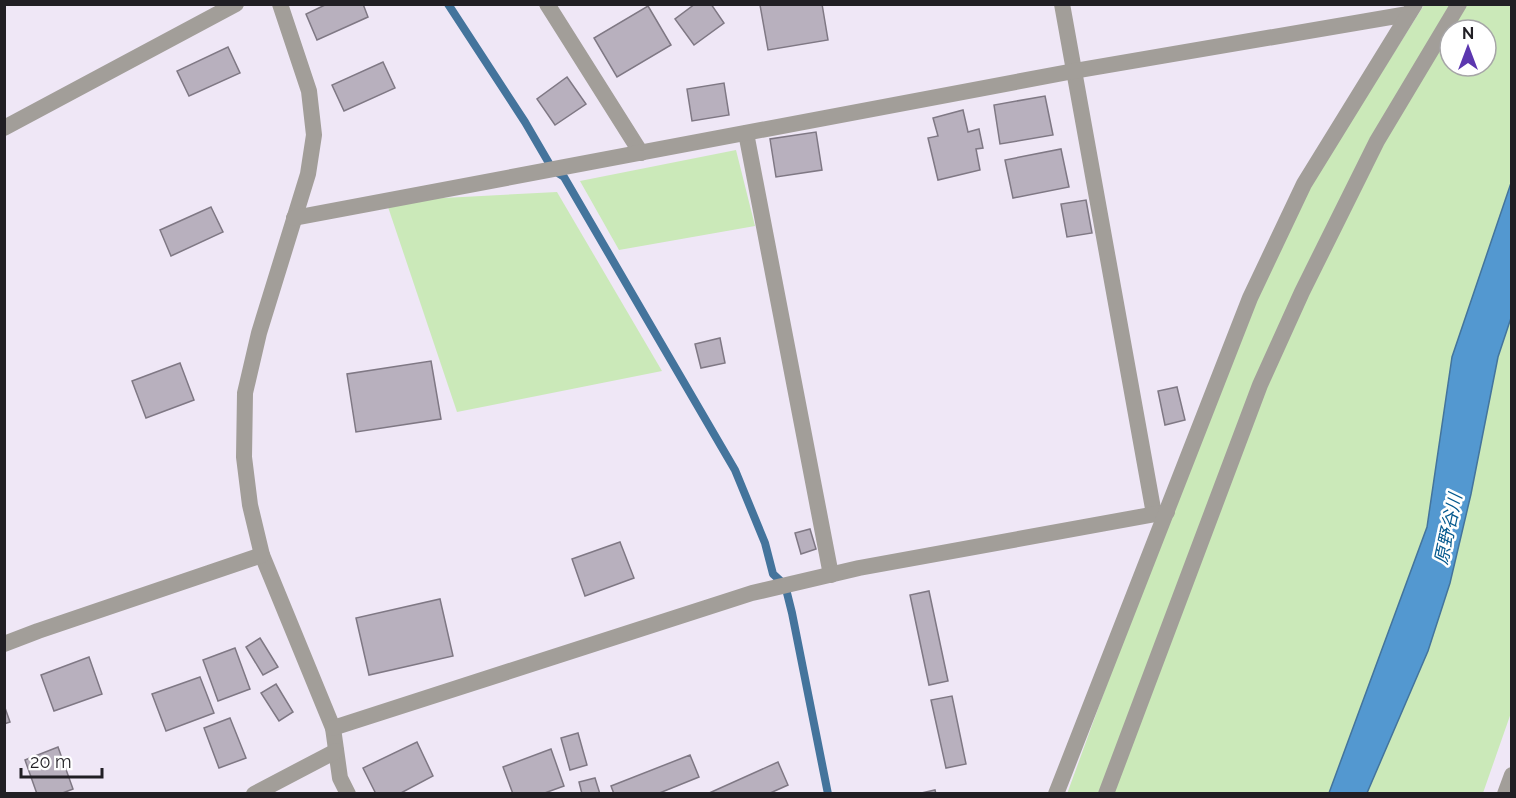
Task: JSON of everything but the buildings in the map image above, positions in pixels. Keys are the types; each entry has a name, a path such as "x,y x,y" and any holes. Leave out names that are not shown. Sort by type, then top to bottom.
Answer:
{"street":[{"path":"4,128 236,4"},
{"path":"280,4 309,91 314,135 308,174 259,333 245,393 244,457 250,505 261,555 333,728 340,778 348,794"},
{"path":"547,4 641,153"},
{"path":"1062,4 1161,513"},
{"path":"1106,794 1260,385 1302,292 1377,141 1459,4"},
{"path":"294,218 1411,9"},
{"path":"1056,794 1161,513 1250,298 1304,184 1411,9"},
{"path":"746,133 831,575"},
{"path":"333,728 752,593 831,575 1161,513"},
{"path":"4,644 261,555"},
{"path":"254,794 336,752"},
{"path":"1505,794 1512,776"}],"green space":[{"path":"1424,5 1511,5 1512,710 1483,793 1067,794 1205,415 1282,231"},
{"path":"736,150 755,226 619,250 580,181"},
{"path":"557,192 662,371 457,412 386,201"}],"water":[{"name":"原野谷川","path":"1511,183 1511,318 1498,357 1471,494 1450,583 1428,651 1367,793 1329,793 1427,527 1452,357"}],"waterway":[{"path":"448,4 525,122 553,170 564,177 735,470 765,543 773,574 785,585 828,794"}]}
